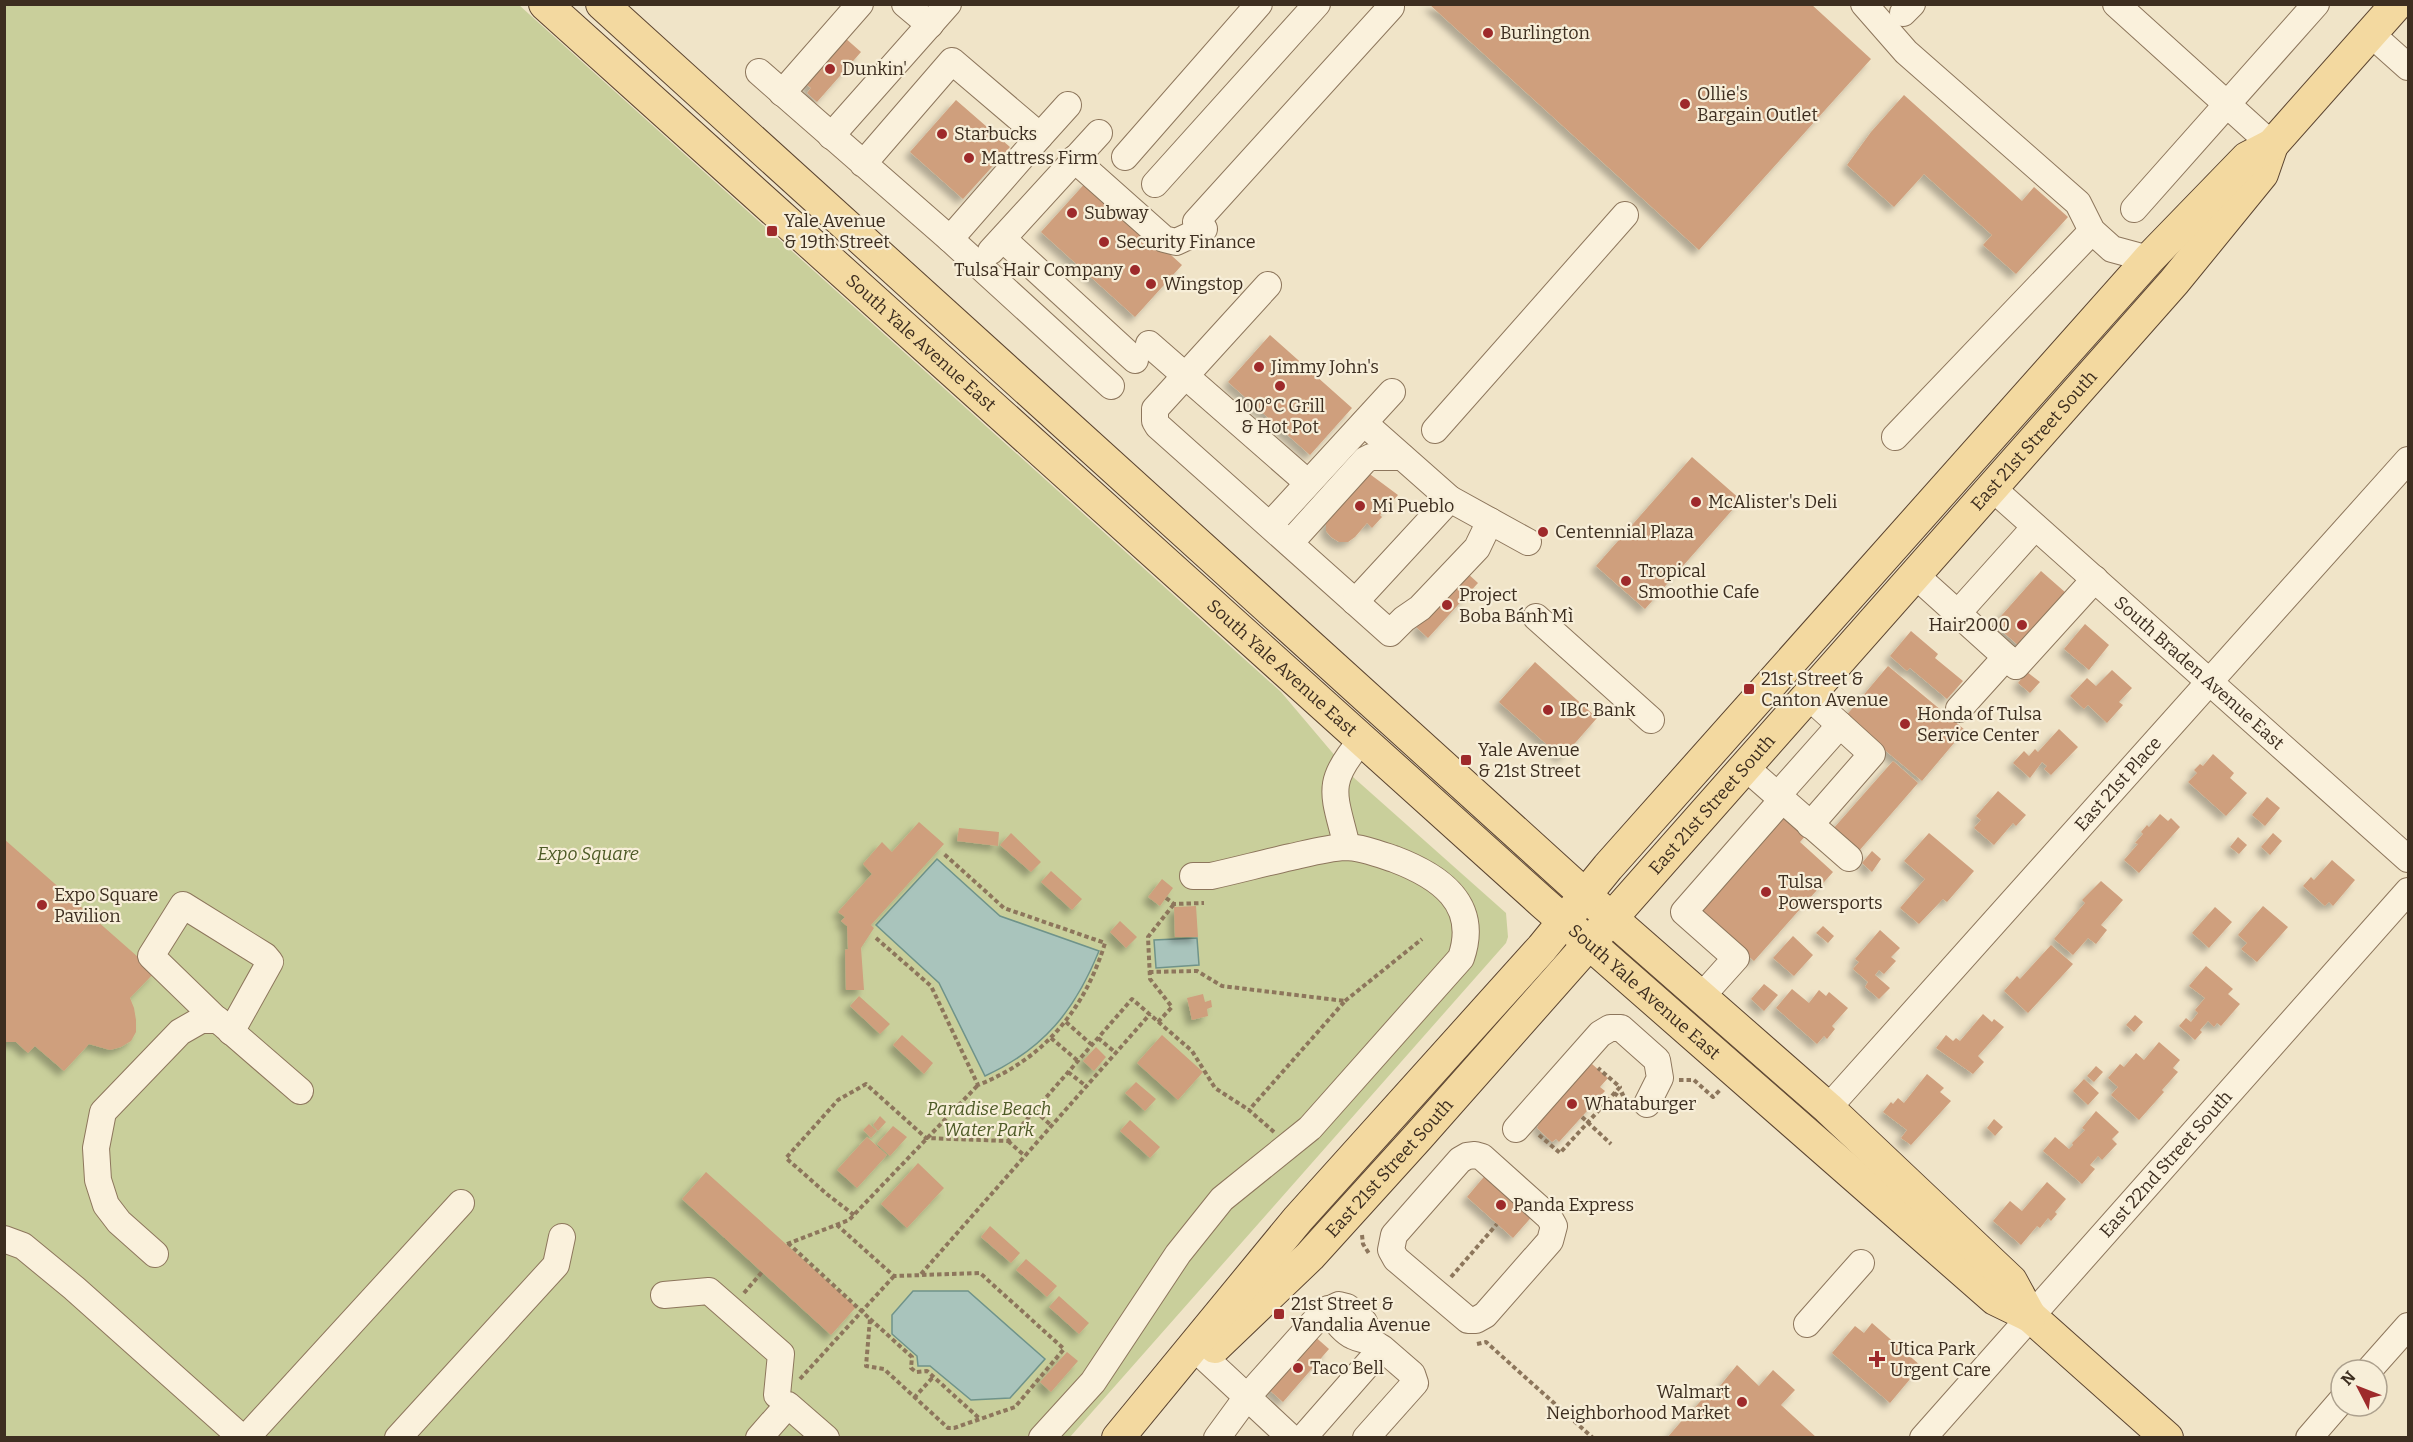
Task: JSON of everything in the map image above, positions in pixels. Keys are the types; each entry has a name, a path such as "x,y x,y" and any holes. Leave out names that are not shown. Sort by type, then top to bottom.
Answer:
{"main road":[{"name":"South Yale Avenue East","path":"545,4 1563,922 1995,1299 2030,1316 2166,1437"},
{"name":"South Yale Avenue East","path":"602,4 1585,895 1828,1108 2010,1281 2030,1316"},
{"name":"East 21st Street South","path":"1119,1437 1298,1219 2149,259 2247,158 2272,145 2397,4"},
{"path":"697,140 722,113"},
{"name":"East 21st Street South","path":"1119,1437 1310,1256 1589,944 2174,282 2262,174 2272,145"},
{"path":"846,274 871,248"},
{"path":"2149,259 2174,282"},
{"path":"1042,452 1067,424"},
{"path":"1955,480 1991,488"}],"street":[{"path":"782,93 860,4"},
{"path":"905,4 930,25"},
{"path":"831,136 948,4"},
{"path":"1125,157 1259,4"},
{"path":"1155,184 1317,4"},
{"path":"1864,4 1906,52 2078,203 2092,231 2112,249 2149,259"},
{"path":"2116,4 2272,145"},
{"path":"2134,209 2316,4"},
{"path":"1074,159 1164,239 1176,242 1200,225 1391,7"},
{"path":"2371,34 2409,67"},
{"path":"863,164 952,61 1040,136"},
{"path":"759,72 950,239 1111,386"},
{"path":"950,239 1068,105"},
{"path":"979,265 1099,133"},
{"path":"1435,430 1625,215"},
{"path":"1895,437 2092,231"},
{"path":"1003,239 1142,352 1186,375 1308,483"},
{"path":"1268,285 1155,409 1155,421 1390,633 1419,608 1477,548 1490,521"},
{"path":"1270,525 1392,392"},
{"path":"1364,423 1450,499 1528,542"},
{"path":"1290,543 1365,460 1371,457 1402,457"},
{"name":"East 21st Place","path":"1828,1108 2409,460"},
{"name":"South Braden Avenue East","path":"1991,488 2409,859"},
{"path":"1355,602 1450,499"},
{"path":"1957,614 2035,527"},
{"path":"1914,574 2011,662"},
{"path":"1959,710 2095,579"},
{"path":"1536,617 1652,720"},
{"path":"1807,695 1872,754 1810,825"},
{"path":"1701,996 1736,958 1684,912 1840,725"},
{"path":"1347,847 1334,789 1345,759 1362,740"},
{"path":"1744,766 1849,858"},
{"path":"1042,1437 1093,1382 1178,1254 1222,1199 1310,1128 1461,958 1466,942 1465,916 1454,896 1438,880 1419,868 1347,847 1327,849 1211,876 1193,876"},
{"name":"East 22nd Street South","path":"1923,1437 2409,891"},
{"path":"225,1026 270,962 265,956 183,905 151,956 225,1026 300,1091"},
{"path":"154,1254 119,1222 106,1205 98,1180 96,1148 103,1112 180,1032 201,1020 225,1026"},
{"path":"1520,1124 1600,1034 1610,1028 1622,1028 1657,1060 1660,1078 1647,1104"},
{"path":"1475,1155 1482,1158 1549,1217 1554,1226 1553,1234 1550,1241 1485,1315 1476,1320 1468,1320 1436,1294 1396,1259 1391,1250 1391,1242 1394,1235 1460,1160 1475,1155"},
{"path":"4,1239 23,1246 244,1437 461,1203"},
{"path":"398,1437 556,1265 562,1237"},
{"path":"1807,1324 1861,1263"},
{"path":"664,1295 709,1291 781,1354 787,1389"},
{"path":"1217,1437 1243,1402 1312,1322 1328,1309 1335,1321 1352,1336 1376,1344 1412,1374 1416,1383 1371,1436"},
{"path":"2380,1358 2409,1326"},
{"path":"1303,1437 1376,1344"},
{"path":"1204,1357 1271,1437"},
{"path":"1243,1402 1291,1437"},
{"path":"759,1437 788,1405 826,1437"},
{"path":"2309,1437 2329,1414"}],"path":[{"path":"943,853 1004,908 1105,943 1086,992 1066,1022 1051,1038 1021,1062 978,1085 849,1220 787,1244 912,1357 911,1368 916,1372 927,1371 981,1419"},
{"path":"1166,898 1174,904 1204,903"},
{"path":"1158,1022 1172,1006 1150,979 1148,937 1174,904"},
{"path":"876,938 931,986 978,1085"},
{"path":"1249,1110 1345,1001 1422,939"},
{"path":"1149,972 1197,971 1222,986 1345,1001"},
{"path":"1008,1141 1132,999 1192,1051 1215,1088 1249,1110 1279,1136"},
{"path":"920,1275 1150,1014"},
{"path":"1066,1022 1092,1045"},
{"path":"1051,1038 1078,1061"},
{"path":"1098,1038 1116,1053"},
{"path":"1520,1124 1560,1153 1620,1087 1591,1061"},
{"path":"1068,1072 1086,1086"},
{"path":"854,1215 786,1158 838,1100 866,1084 926,1138 1008,1141 1025,1156"},
{"path":"1035,1111 1052,1126"},
{"path":"1582,1117 1611,1144"},
{"path":"1436,1294 1497,1224"},
{"path":"837,1225 894,1276 980,1273 1064,1349 1015,1407 948,1428 884,1369 866,1366 870,1318"},
{"path":"730,1309 762,1272"},
{"path":"787,1389 894,1276"},
{"path":"914,1398 933,1377"}],"green space":[{"name":"Expo Square","path":"4,5 519,5 1281,692 1353,777 1506,913 1508,937 1506,943 1070,1437 5,1437"}],"water":[{"path":"937,859 1000,916 1099,951 1079,992 1055,1026 1024,1053 985,1076 939,983 876,925"},
{"path":"1197,938 1199,965 1156,968 1154,940"},
{"path":"913,1291 968,1291 1045,1359 1010,1398 971,1400 930,1366 918,1366 917,1356 892,1334 892,1315"}],"building":[{"name":"Ollie's Bargain Outlet","path":"1429,4 1811,4 1871,59 1699,250"},
{"name":"Dunkin'","path":"844,37 861,52 817,102 807,93 811,88 803,82"},
{"path":"1904,95 2022,201 2034,187 2068,217 2016,274 1983,245 1992,235 1924,174 1894,207 1847,165 1871,132"},
{"name":"Mattress Firm","path":"956,100 1010,147 963,199 910,152"},
{"path":"1088,180 1182,265 1135,317 1041,232"},
{"path":"1270,335 1352,408 1310,455 1228,382"},
{"path":"1692,457 1741,500 1645,609 1596,566"},
{"name":"Mi Pueblo","path":"1367,472 1398,495 1372,528 1367,523 1348,542 1339,542 1326,531 1326,522"},
{"path":"2041,571 2074,600 2027,653 1994,624"},
{"name":"Project Boba Bánh Mì","path":"1466,572 1478,583 1428,638 1416,627"},
{"path":"2085,624 2109,645 2089,670 2064,649"},
{"path":"1911,631 1938,654 1935,658 1963,681 1947,699 1910,668 1907,671 1890,656"},
{"name":"IBC Bank","path":"1535,662 1597,718 1562,758 1499,702"},
{"name":"Honda of Tulsa Service Center","path":"1888,666 1965,730 1922,781 1845,717"},
{"path":"2112,670 2132,688 2119,702 2123,705 2107,723 2088,705 2084,709 2070,696 2087,678 2096,686"},
{"path":"2027,672 2040,682 2030,693 2018,683"},
{"path":"2059,729 2078,747 2051,775 2044,769 2047,766 2042,762 2030,778 2013,763 2024,751 2029,756 2035,749 2038,752"},
{"path":"2213,754 2234,773 2230,778 2247,793 2226,816 2188,782 2197,773 2194,770 2200,764 2203,766"},
{"path":"1893,761 1918,783 1858,852 1833,829"},
{"path":"1998,791 2026,815 2016,826 2013,823 1994,845 1974,828 1981,820 1976,816"},
{"path":"2267,797 2280,808 2265,826 2252,815"},
{"path":"2160,814 2168,821 2171,818 2180,827 2139,873 2124,860 2138,844 2135,843 2143,834 2141,832 2147,825 2149,827"},
{"name":"Tulsa Powersports","path":"1784,815 1807,834 1800,842 1833,872 1754,961 1698,912"},
{"path":"919,822 944,844 871,925 874,928 861,948 864,990 846,990 847,926 841,921 845,917 838,912 872,874 863,864 882,842 892,852"},
{"path":"959,828 999,832 998,846 957,841"},
{"path":"1011,833 1041,862 1031,872 1000,845"},
{"path":"1929,833 1974,871 1947,902 1943,899 1919,924 1900,908 1925,879 1904,861"},
{"path":"2273,833 2282,841 2270,855 2261,847"},
{"path":"2238,837 2247,845 2239,854 2230,847"},
{"name":"Expo Square Pavilion","path":"4,839 155,972 130,998 136,1020 136,1032 131,1041 110,1050 89,1044 64,1071 35,1046 28,1053 16,1042 4,1042"},
{"path":"1872,851 1881,859 1872,872 1862,863"},
{"path":"2332,860 2355,880 2333,906 2329,902 2325,906 2303,886 2311,877 2314,880"},
{"path":"1051,871 1082,899 1072,910 1041,882"},
{"path":"1162,879 1173,888 1160,906 1148,897"},
{"path":"2101,881 2123,900 2101,925 2107,930 2096,944 2088,938 2073,955 2054,939 2085,903 2082,900"},
{"path":"1196,906 1198,937 1175,937 1174,907"},
{"path":"2263,906 2288,927 2257,962 2241,949 2247,943 2238,935"},
{"path":"2215,907 2232,922 2209,948 2192,933"},
{"path":"1120,921 1137,937 1126,948 1110,932"},
{"path":"1823,926 1834,936 1828,943 1816,933"},
{"path":"1880,930 1900,948 1891,957 1896,961 1884,974 1879,970 1875,975 1890,988 1879,999 1865,987 1868,982 1853,969 1859,962 1855,959"},
{"path":"1793,936 1813,955 1794,976 1773,958"},
{"path":"2051,945 2073,964 2028,1013 2004,991 2017,976 2020,979"},
{"path":"2206,966 2233,989 2228,994 2240,1004 2221,1026 2217,1023 2214,1027 2208,1021 2195,1040 2179,1026 2186,1018 2191,1022 2198,1013 2195,1010 2205,998 2189,986"},
{"path":"1764,984 1778,995 1764,1011 1751,999"},
{"path":"1792,989 1809,1003 1819,990 1826,996 1829,992 1848,1008 1832,1026 1835,1029 1827,1039 1824,1036 1817,1044 1776,1008"},
{"path":"1203,994 1205,1002 1211,1000 1212,1007 1207,1009 1208,1016 1192,1020 1187,998"},
{"path":"859,996 890,1024 880,1034 850,1006"},
{"path":"1983,1014 1992,1022 1994,1019 2004,1027 1978,1056 1984,1062 1973,1074 1936,1048 1946,1035 1953,1041 1956,1038 1960,1041"},
{"path":"2135,1015 2143,1022 2134,1032 2126,1025"},
{"path":"902,1035 933,1063 924,1074 893,1045"},
{"path":"1162,1035 1203,1072 1178,1100 1137,1063"},
{"path":"2159,1042 2180,1060 2173,1068 2178,1072 2139,1120 2111,1095 2118,1087 2108,1078 2120,1064 2124,1067 2136,1053 2144,1060"},
{"path":"1096,1047 1106,1057 1094,1071 1083,1061"},
{"name":"Whataburger","path":"1592,1064 1608,1078 1600,1087 1605,1091 1559,1142 1556,1139 1552,1142 1537,1128 1539,1124 1536,1122 1581,1070 1584,1072"},
{"path":"2096,1066 2103,1072 2094,1082 2087,1076"},
{"path":"1927,1074 1944,1088 1940,1092 1951,1101 1911,1145 1901,1138 1907,1130 1883,1112 1891,1102 1893,1104 1898,1098 1904,1103"},
{"path":"2084,1079 2099,1093 2088,1105 2073,1091"},
{"path":"1136,1082 1156,1099 1145,1111 1125,1093"},
{"path":"2096,1111 2119,1132 2112,1139 2117,1144 2102,1160 2098,1156 2090,1165 2095,1169 2082,1184 2043,1151 2055,1137 2069,1149 2085,1130 2082,1128"},
{"path":"880,1116 886,1122 878,1131 873,1125"},
{"path":"1994,1119 2003,1127 1995,1136 1987,1128"},
{"path":"1130,1120 1160,1147 1150,1158 1120,1131"},
{"path":"869,1124 877,1131 871,1138 863,1130"},
{"path":"893,1126 907,1137 890,1156 877,1144"},
{"path":"867,1137 887,1155 857,1188 837,1170"},
{"path":"918,1163 944,1188 907,1228 881,1204"},
{"path":"706,1172 856,1307 831,1335 682,1199"},
{"name":"Panda Express","path":"1488,1172 1535,1213 1513,1238 1467,1197"},
{"path":"2047,1182 2066,1199 2051,1221 2048,1218 2040,1228 2037,1226 2021,1245 1993,1221 2010,1201 2022,1211"},
{"path":"990,1226 1020,1253 1011,1263 981,1237"},
{"path":"1026,1259 1057,1286 1047,1297 1016,1270"},
{"path":"1059,1296 1089,1323 1079,1334 1049,1307"},
{"name":"Utica Park Urgent Care","path":"1872,1323 1921,1366 1890,1403 1832,1353 1855,1326 1864,1333"},
{"name":"Taco Bell","path":"1312,1334 1329,1349 1283,1402 1266,1387"},
{"path":"1067,1352 1078,1361 1051,1392 1040,1382"},
{"name":"Walmart Neighborhood Market","path":"1737,1365 1759,1386 1773,1370 1795,1390 1781,1405 1817,1438 1667,1438 1685,1417 1689,1421 1693,1417 1689,1414 1707,1394 1711,1397"}],"place":[{"name":"Burlington","path":"1488,33"},
{"name":"Dunkin'","path":"830,69"},
{"name":"Ollie's Bargain Outlet","path":"1685,104"},
{"name":"Starbucks","path":"942,134"},
{"name":"Mattress Firm","path":"969,158"},
{"name":"Subway","path":"1072,213"},
{"name":"Yale Avenue & 19th Street","path":"772,231"},
{"name":"Security Finance","path":"1104,242"},
{"name":"Tulsa Hair Company","path":"1135,270"},
{"name":"Wingstop","path":"1151,284"},
{"name":"Jimmy John's","path":"1259,367"},
{"name":"100°C Grill & Hot Pot","path":"1280,386"},
{"name":"McAlister's Deli","path":"1696,502"},
{"name":"Mi Pueblo","path":"1360,506"},
{"name":"Centennial Plaza","path":"1543,532"},
{"name":"Tropical Smoothie Cafe","path":"1626,581"},
{"name":"Project Boba Bánh Mì","path":"1447,605"},
{"name":"Hair2000","path":"2022,625"},
{"name":"21st Street & Canton Avenue","path":"1749,689"},
{"name":"IBC Bank","path":"1548,710"},
{"name":"Honda of Tulsa Service Center","path":"1905,724"},
{"name":"Yale Avenue & 21st Street","path":"1466,760"},
{"name":"Tulsa Powersports","path":"1766,892"},
{"name":"Expo Square Pavilion","path":"42,905"},
{"name":"Whataburger","path":"1572,1104"},
{"name":"Panda Express","path":"1501,1205"},
{"name":"21st Street & Vandalia Avenue","path":"1279,1314"},
{"name":"Utica Park Urgent Care","path":"1877,1359"},
{"name":"Taco Bell","path":"1298,1368"},
{"name":"Walmart Neighborhood Market","path":"1742,1402"}],"park label":[{"name":"Paradise Beach Water Park","path":"989,1119"}]}
